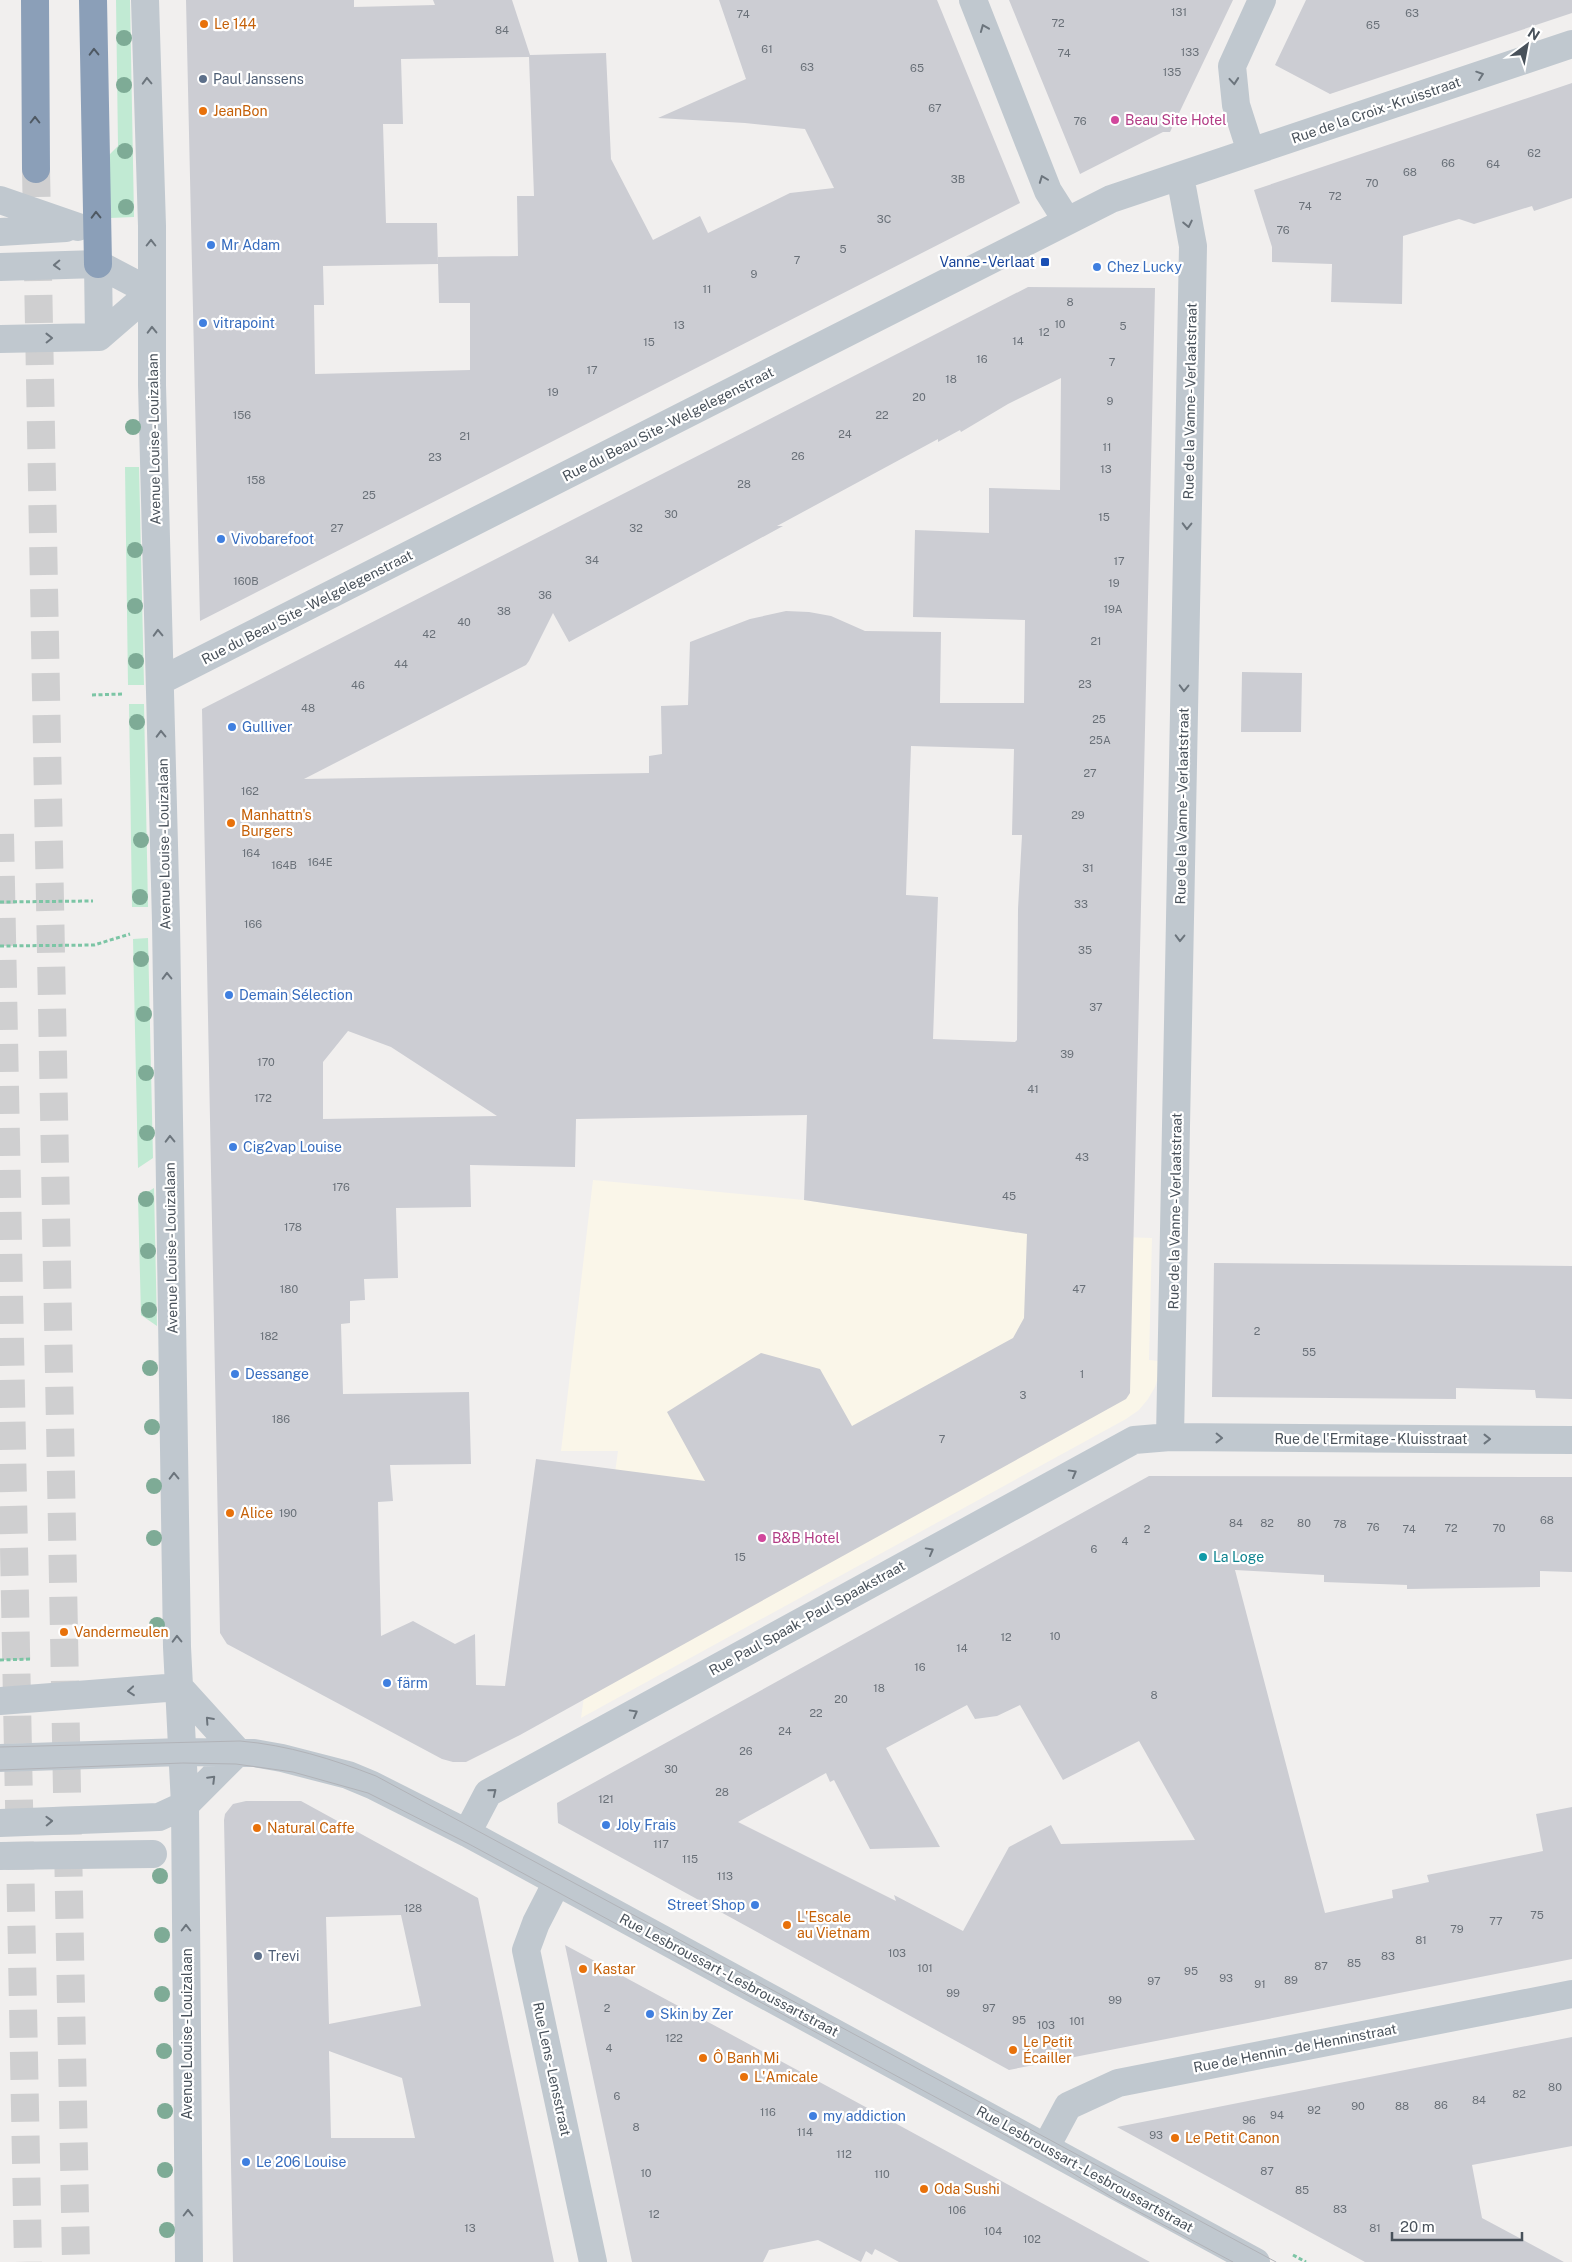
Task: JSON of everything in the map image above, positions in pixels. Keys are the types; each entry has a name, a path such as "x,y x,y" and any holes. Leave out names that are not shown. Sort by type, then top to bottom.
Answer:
{"highway":[{"path":"35,0 36,169"},
{"path":"93,0 98,264"}],"street":[{"name":"Avenue Louise - Louizalaan","path":"145,0 152,226 151,292 170,1160 177,1647 185,1805 189,2262"},
{"path":"973,0 1048,191 1067,221"},
{"path":"1251,152 1236,105 1232,66 1262,0"},
{"name":"Rue de la Croix - Kruisstraat","path":"1180,176 1572,44"},
{"name":"Rue du Beau Site - Welgelegenstraat","path":"160,682 1111,199 1180,176"},
{"name":"Rue de la Vanne - Verlaatstraat","path":"1170,1437 1193,246 1180,176"},
{"path":"0,200 78,227 0,232"},
{"path":"98,264 100,338"},
{"path":"0,267 98,264 151,292 100,338 0,339"},
{"name":"Rue de l'Ermitage - Kluisstraat","path":"1170,1437 1572,1440"},
{"name":"Rue Paul Spaak - Paul Spaakstraat","path":"467,1833 488,1793 516,1777 1134,1440 1170,1437"},
{"path":"0,1701 180,1687 238,1752 185,1805 159,1817 0,1823"},
{"path":"0,1758 182,1752"},
{"name":"Rue Lesbroussart - Lesbroussartstraat","path":"182,1752 238,1752 282,1758 348,1775 372,1785 467,1833 1256,2262"},
{"path":"0,1856 152,1854"},
{"name":"Rue Lens - Lensstraat","path":"557,1882 536,1923 526,1950 593,2262"},
{"name":"Rue de Hennin - de Henninstraat","path":"1046,2147 1068,2106 1118,2083 1572,1994"}],"path":[{"path":"0,902 93,901"},
{"path":"0,946 94,945"}],"shaded area":[{"path":"593,1180 804,1200 1031,1234 1152,1238 1149,1360 1160,1361 1155,1387 1139,1410 1126,1419 581,1718 618,1451 561,1451"}],"green space":[{"path":"116,0 130,0 134,217 110,218 109,155 118,146"},
{"path":"125,467 139,467 144,685 128,685"},
{"path":"129,704 144,704 148,907 132,907"},
{"path":"148,938 153,1158 138,1168 133,939"},
{"path":"154,1188 157,1326 141,1315 138,1198"}],"building":[{"path":"186,0 354,0 354,7 435,5 433,0 512,0 530,55 606,53 611,159 653,240 700,216 708,233 790,193 834,188 805,129 745,123 658,118 746,79 719,0 937,0 1020,203 200,621","holes":["529,57 534,196 517,196 518,256 438,257 438,264 437,223 386,223 383,124 403,124 401,59","438,264 439,303 470,303 470,370 315,374 314,305 324,305 323,266"]},
{"path":"1009,0 1233,0 1170,132 1163,132 1080,174"},
{"path":"1306,0 1572,0 1572,13 1330,94 1275,65"},
{"path":"1572,83 1572,198 1534,211 1532,206 1474,224 1459,219 1403,236 1402,304 1331,302 1332,264 1272,262 1272,247 1254,190"},
{"path":"1028,287 1155,288 1130,1393 1126,1399 520,1735 466,1762 453,1762 442,1759 227,1644 220,1633 202,709","holes":["1061,378 1060,490 989,488 989,533 915,530 913,617 1025,620 1024,703 940,703 941,632 865,631 831,616 809,612 786,611 750,619 690,642 688,705 661,706 662,754 649,756 649,773 304,779 526,665 553,613 569,642 783,526 777,526 938,439 938,442 960,430 961,432 1008,404","911,746 1014,749 1012,835 1022,835 1018,909 1017,1040 1015,1042 933,1039 938,897 906,895","348,1031 391,1047 497,1116 323,1119 323,1062","807,1115 804,1200 1027,1234 1024,1318 1013,1338 852,1426 820,1369 761,1353 667,1412 705,1481 536,1459 505,1686 476,1685 475,1634 455,1644 413,1621 381,1636 378,1502 393,1501 390,1465 471,1464 469,1392 343,1394 341,1324 350,1323 350,1301 365,1300 364,1279 398,1278 396,1208 471,1207 470,1165 575,1167 576,1119"]},
{"path":"1242,672 1302,673 1301,732 1241,732"},
{"path":"1214,1263 1572,1266 1572,1399 1536,1398 1535,1390 1456,1388 1456,1399 1212,1397"},
{"path":"1149,1476 1572,1477 1572,1572 1540,1571 1540,1587 1407,1589 1407,1585 1324,1582 1324,1575 1235,1570 1325,1913 1393,1898 1392,1890 1429,1882 1427,1875 1543,1851 1536,1814 1572,1807 1572,1959 1009,2070 558,1823 557,1803","holes":["967,1705 975,1719 997,1716 1020,1705 1063,1780 1139,1741 1195,1840 1061,1844 1051,1825 1009,1847 963,1931 894,1895 896,1901 738,1822 826,1773 830,1782 834,1780 870,1849 940,1847 886,1748"]},
{"path":"246,1801 301,1801 478,1898 554,2262 233,2262 224,1820 225,1814 233,1804","holes":["401,1915 421,2006 329,2024 326,1917","329,2051 402,2078 415,2138 331,2138"]},
{"path":"565,1945 1150,2262 899,2262 875,2249 872,2255 866,2251 861,2262 818,2240 769,2250 763,2262 632,2262"},
{"path":"1572,2037 1572,2146 1472,2165 1482,2218 1564,2262 1365,2262 1117,2127"}],"tunnel":[{"path":"36,169 76,2262"},
{"path":"0,834 28,2262"}],"tram line":[{"path":"0,1747 240,1741 310,1754 376,1776 1276,2262"},
{"path":"0,1770 183,1763 236,1764 293,1772 368,1793 469,1844 1044,2156 1115,2199 1233,2262"}],"place":[{"name":"Le 144","path":"204,24"},
{"name":"Paul Janssens","path":"203,79"},
{"name":"JeanBon","path":"203,111"},
{"name":"Beau Site Hotel","path":"1115,120"},
{"name":"Mr Adam","path":"211,245"},
{"name":"Vanne - Verlaat","path":"1045,262"},
{"name":"Chez Lucky","path":"1097,267"},
{"name":"vitrapoint","path":"203,323"},
{"name":"Vivobarefoot","path":"221,539"},
{"name":"Gulliver","path":"232,727"},
{"name":"Manhattn's Burgers","path":"231,823"},
{"name":"Demain Sélection","path":"229,995"},
{"name":"Cig2vap Louise","path":"233,1147"},
{"name":"Dessange","path":"235,1374"},
{"name":"Alice","path":"230,1513"},
{"name":"B&B Hotel","path":"762,1538"},
{"name":"La Loge","path":"1203,1557"},
{"name":"Vandermeulen","path":"64,1632"},
{"name":"färm","path":"387,1683"},
{"name":"Joly Frais","path":"606,1825"},
{"name":"Natural Caffe","path":"257,1828"},
{"name":"Street Shop","path":"755,1905"},
{"name":"L'Escale au Vietnam","path":"787,1925"},
{"name":"Trevi","path":"258,1956"},
{"name":"Kastar","path":"583,1969"},
{"name":"Skin by Zer","path":"650,2014"},
{"name":"Le Petit Écailler","path":"1013,2050"},
{"name":"Ô Banh Mi","path":"703,2058"},
{"name":"L'Amicale","path":"744,2077"},
{"name":"my addiction","path":"813,2116"},
{"name":"Le Petit Canon","path":"1175,2138"},
{"name":"Le 206 Louise","path":"246,2162"},
{"name":"Oda Sushi","path":"924,2189"}]}
